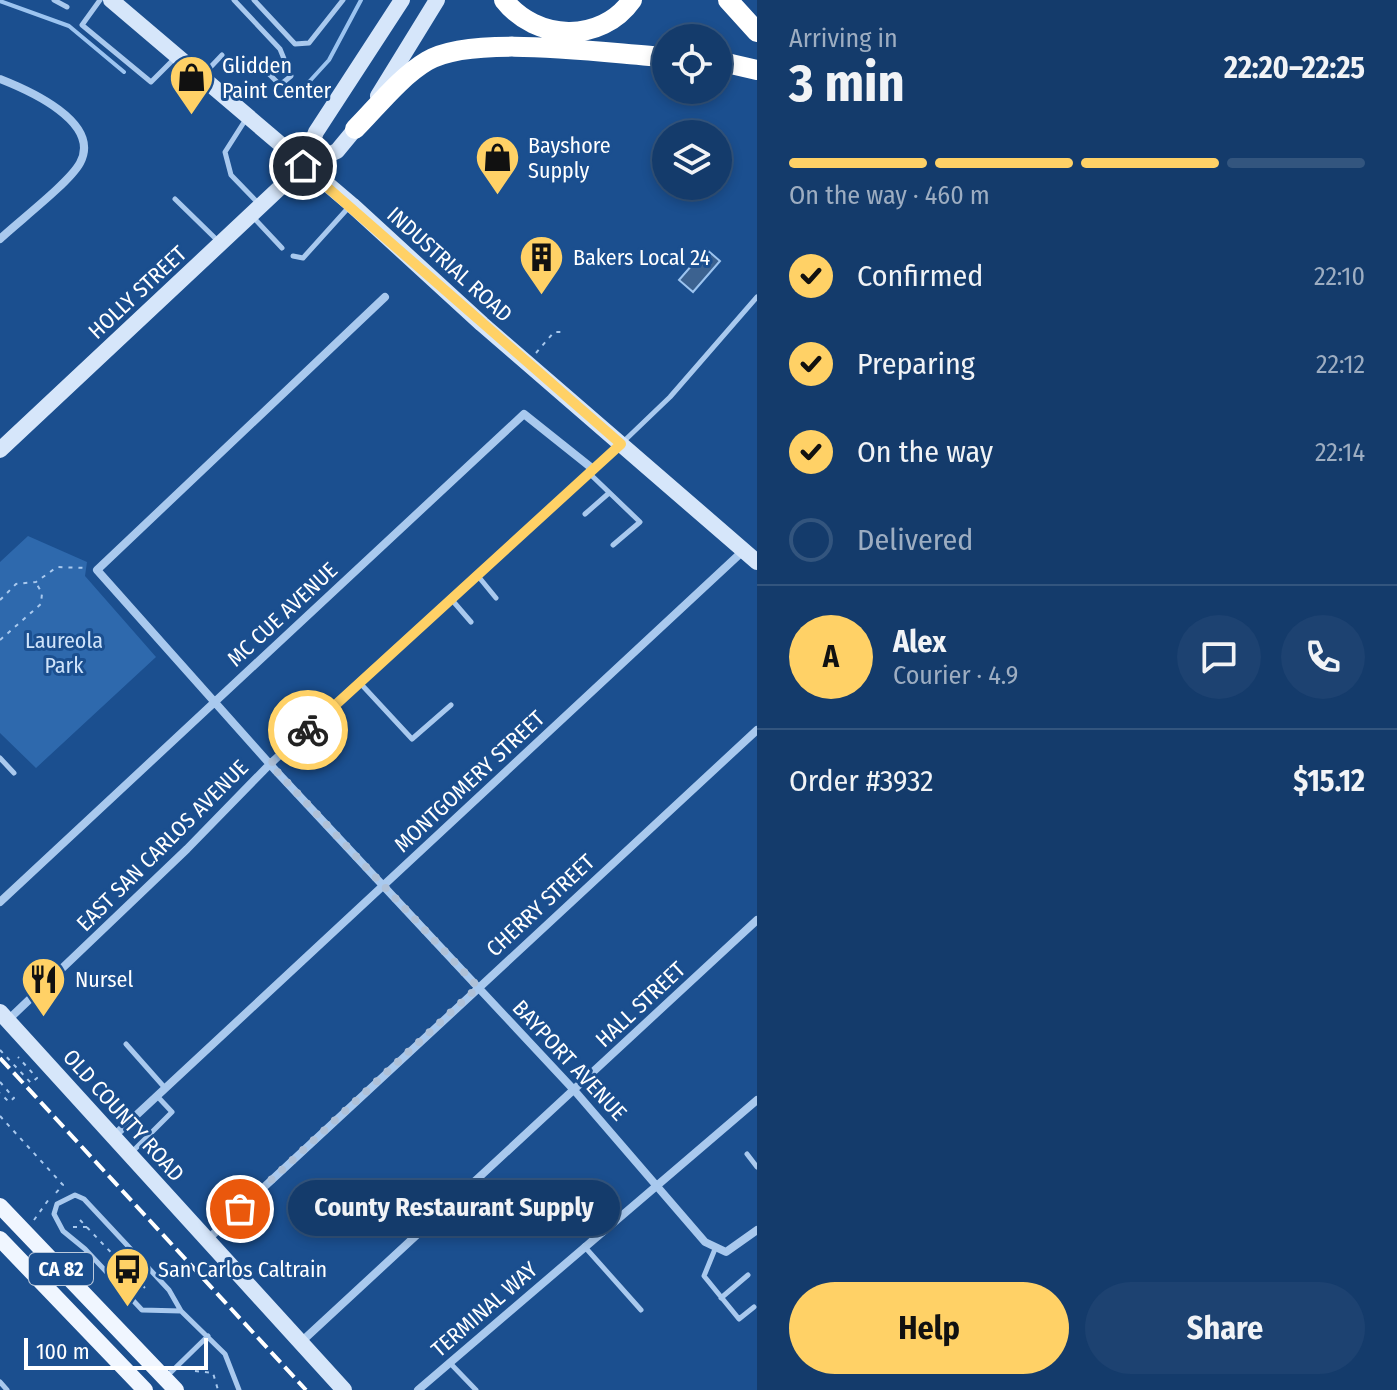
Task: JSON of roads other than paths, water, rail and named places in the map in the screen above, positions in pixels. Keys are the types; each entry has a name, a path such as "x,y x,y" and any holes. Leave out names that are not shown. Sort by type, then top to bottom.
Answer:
{"highway":[{"path":"504,0 533,25 566,32 600,26 615,18 632,0"},
{"path":"728,0 757,32"},
{"path":"355,129 428,60 458,50 493,47 652,56"},
{"path":"732,64 757,70"}],"main road":[{"name":"INDUSTRIAL ROAD","path":"112,0 175,58 352,205 757,562"},
{"name":"HOLLY STREET","path":"303,166 316,132 402,0"},
{"name":"HOLLY STREET","path":"0,450 303,166 330,157 355,129 437,0"},
{"name":"OLD COUNTY ROAD","path":"4,1016 344,1390"},
{"name":"CA 82","path":"0,1206 170,1384"},
{"name":"CA 82","path":"0,1239 146,1390"},
{"path":"146,1390 170,1384"}],"street":[{"path":"0,79 27,89 75,123 84,143 79,166 0,239"},
{"name":"BAYPORT AVENUE","path":"385,297 97,570 270,764 574,1090 715,1249"},
{"name":"MC CUE AVENUE","path":"0,902 524,414 591,471"},
{"name":"EAST SAN CARLOS AVENUE","path":"4,1016 187,849 270,764 621,444"},
{"name":"MONTGOMERY STREET","path":"115,1135 743,551"},
{"name":"CHERRY STREET","path":"207,1240 757,730"},
{"name":"HALL STREET","path":"300,1343 757,920"},
{"name":"TERMINAL WAY","path":"418,1390 757,1100"},
{"path":"715,1249 726,1252 757,1230"}],"lane":[{"path":"54,0 67,7"},
{"path":"100,0 82,25 151,82 175,58"},
{"path":"234,0 280,49 291,76 280,85 262,67"},
{"path":"254,0 295,44 309,43 343,0"},
{"path":"200,79 222,55"},
{"path":"246,118 225,152 231,175 282,248"},
{"path":"175,199 221,244"},
{"path":"293,256 303,258 352,205"},
{"name":"EAST SAN CARLOS AVENUE","path":"621,444 670,397 757,297"},
{"path":"591,471 640,522 613,545"},
{"path":"585,514 609,493"},
{"path":"478,576 496,598"},
{"path":"452,600 471,622"},
{"path":"361,684 412,739 451,705"},
{"path":"0,758 14,773"},
{"path":"126,1044 165,1088"},
{"path":"131,1153 172,1112 157,1095"},
{"path":"747,1154 757,1167"},
{"path":"181,1311 142,1310 85,1249 63,1231 54,1214 57,1204 75,1195 84,1199 169,1290 181,1311 225,1354 239,1390"},
{"path":"584,1245 641,1310"},
{"path":"715,1249 704,1276 739,1319 754,1307"},
{"path":"721,1298 748,1275"},
{"path":"170,1384 208,1336"},
{"path":"449,1362 476,1390"},
{"path":"0,1382 7,1390"}],"waterway":[{"path":"298,94 329,60 361,0"},
{"path":"0,1 69,26 124,72"}],"railway":[{"path":"0,1058 306,1390"}],"place":[{"name":"Glidden Paint Center","path":"191,117"},
{"name":"Bayshore Supply","path":"497,197"},
{"name":"Bakers Local 24","path":"542,296"},
{"name":"Nursel","path":"44,1018"},
{"name":"County Restaurant Supply","path":"240,1209"},
{"name":"San Carlos Caltrain","path":"127,1308"}],"park label":[{"name":"Laureola Park","path":"64,652"}]}
